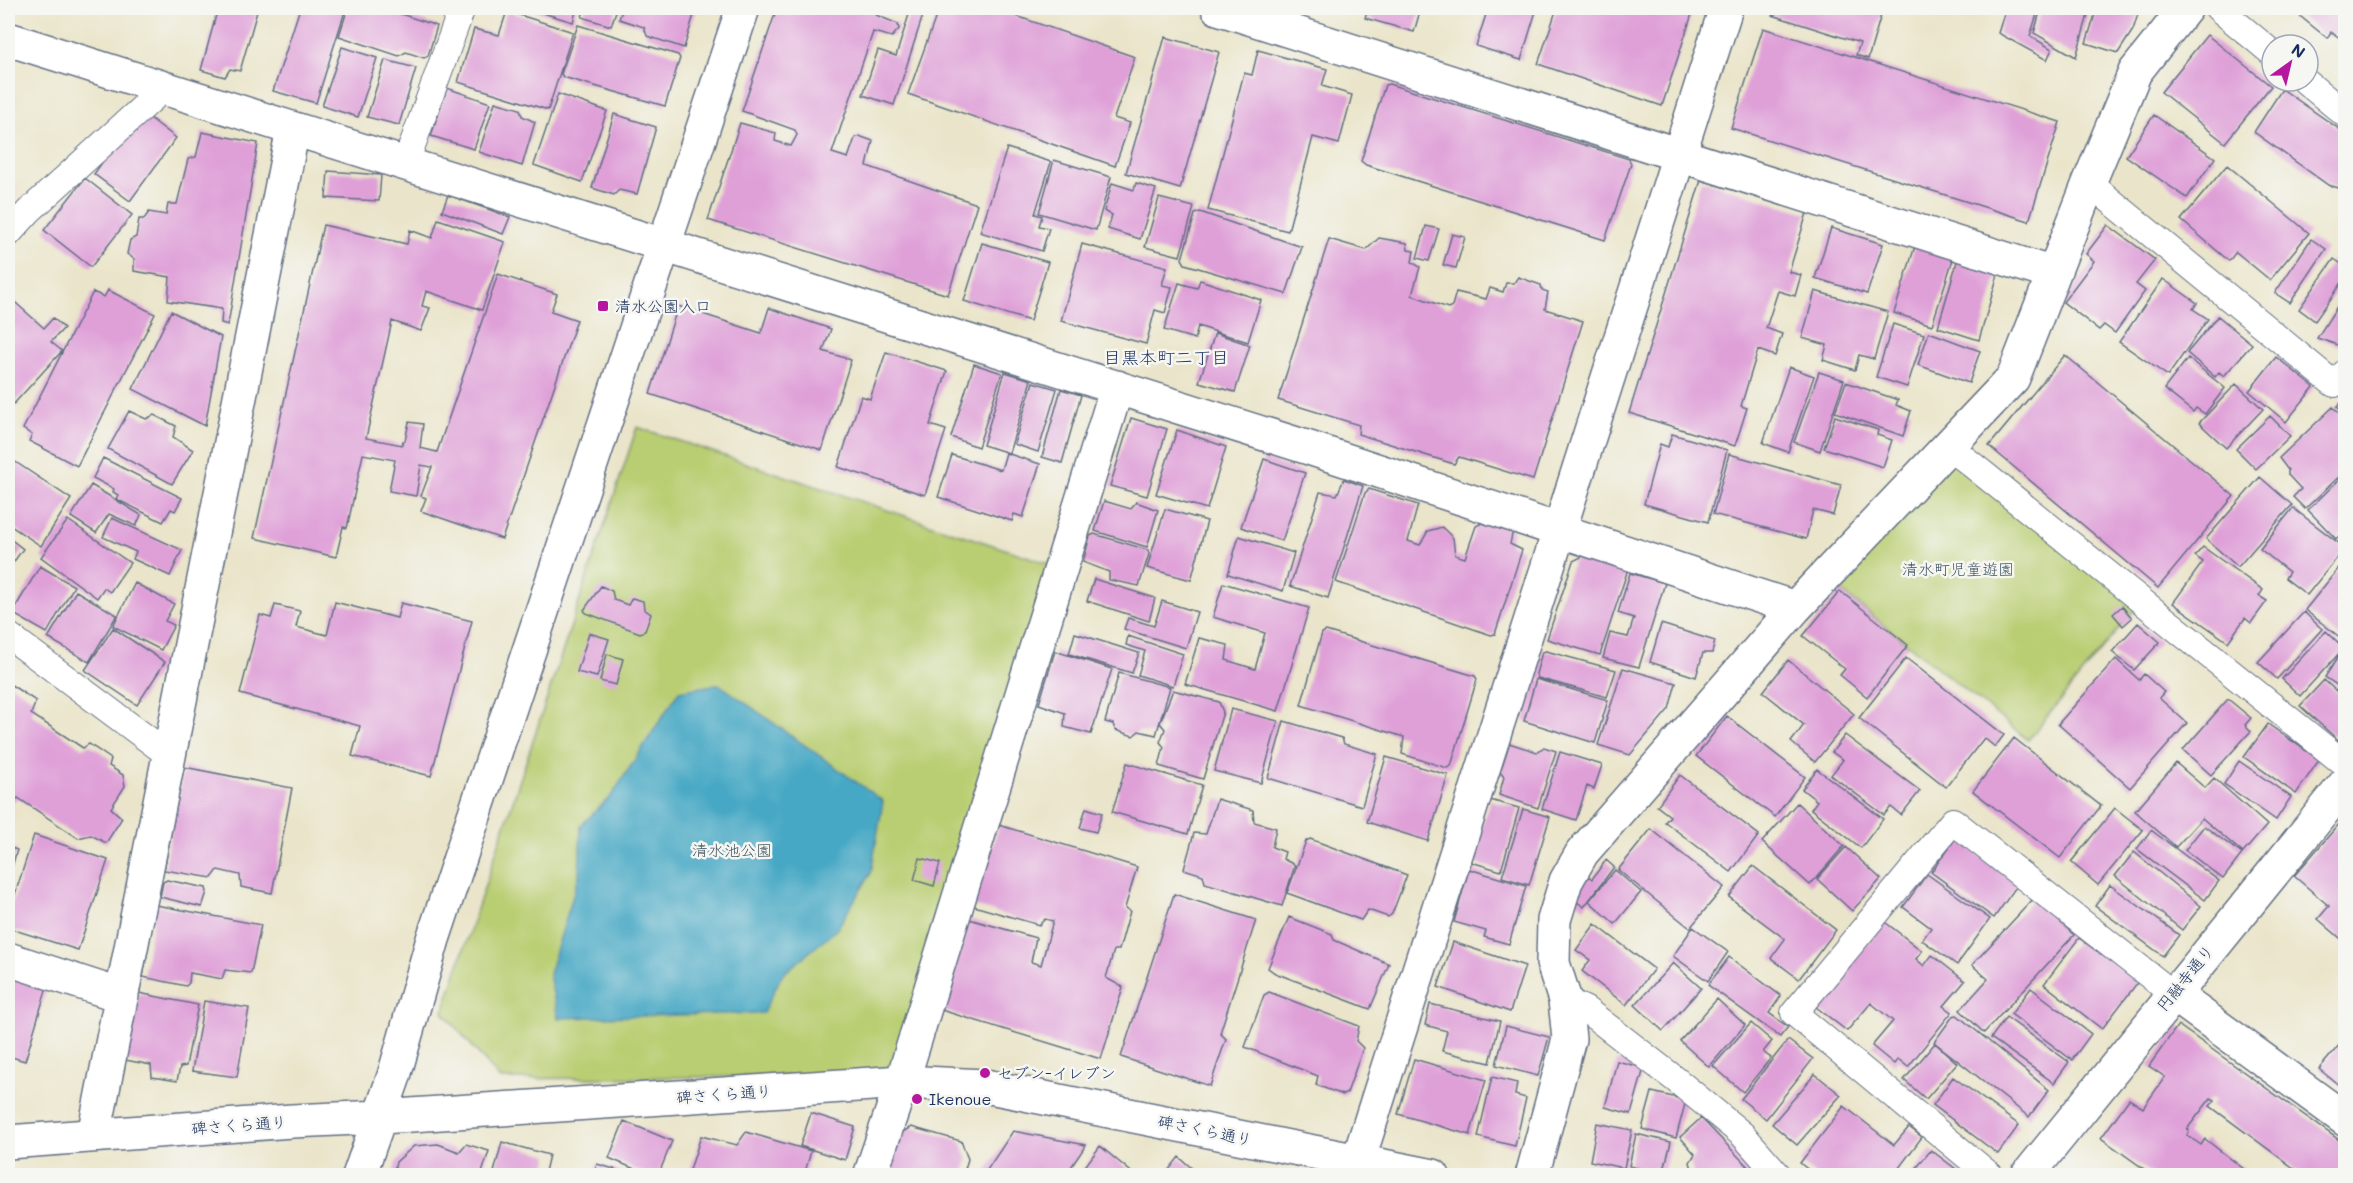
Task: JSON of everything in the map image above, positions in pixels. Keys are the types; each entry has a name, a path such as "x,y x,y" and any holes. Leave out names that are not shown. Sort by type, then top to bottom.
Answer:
{"street":[{"path":"359,1176 381,1117 433,939 743,8"},
{"path":"1218,8 2053,274"},
{"path":"1358,1161 1726,8"},
{"path":"1532,1176 1569,1039 1565,1000 1553,963 1554,920 1566,880 1582,853 1795,608 2013,378 2135,72 2186,8"},
{"path":"8,39 1116,387 1560,529 1795,608"},
{"path":"94,1135 293,129"},
{"path":"870,1176 903,1082 1116,387"},
{"name":"円融寺通り","path":"2027,1176 2346,783"},
{"path":"8,959 122,996"},
{"path":"2173,994 2346,1120"},
{"name":"碑さくら通り","path":"8,1142 903,1082 985,1086 1433,1176"}],"lane":[{"path":"405,165 462,8"},
{"path":"2218,8 2260,43"},
{"path":"8,234 29,211 162,89"},
{"path":"2319,93 2346,116"},
{"path":"2089,183 2334,384 2346,372"},
{"path":"1950,447 2346,765"},
{"path":"8,635 169,755"},
{"path":"1991,1176 1794,1013 1953,821 2173,994"},
{"path":"1565,1000 1586,1010 1675,1079 1743,1135 1779,1176"}],"green space":[{"name":"清水池公園","path":"637,427 1050,564 898,1075 500,1079 443,1012"},
{"name":"清水町児童遊園","path":"1950,447 2141,601 2028,740 1824,577"}],"water":[{"path":"719,684 883,801 871,873 837,929 782,975 763,1013 558,1018 549,974 579,876 581,825 612,795 679,691"}],"building":[{"path":"218,8 258,8 240,71 230,69 225,77 201,70"},
{"path":"300,8 346,8 316,103 273,91"},
{"path":"348,8 383,8 437,26 428,56 424,58 406,52 399,56 339,36"},
{"path":"526,8 577,8 573,22"},
{"path":"585,8 617,8 611,26 582,17"},
{"path":"623,8 696,8 684,48 647,36 644,27 619,19"},
{"path":"777,8 878,8 876,15 898,24 899,29 892,37 873,32 832,153 848,158 855,138 859,136 873,141 867,166 977,204 948,295 708,220 740,123 776,133 775,141 791,146 797,135 795,130 742,111"},
{"path":"911,8 925,9 894,105 863,95 878,50 896,56"},
{"path":"939,8 993,8 1135,57 1114,118 1130,123 1115,166 908,94"},
{"path":"1106,8 1121,8 1120,12"},
{"path":"1368,8 1421,8 1414,32 1365,18"},
{"path":"1488,8 1537,8 1521,60 1476,46"},
{"path":"1557,8 1694,8 1662,106 1538,64"},
{"path":"1774,8 1883,8 1868,59 1856,55 1860,43 1772,15"},
{"path":"2006,8 2039,8 2030,36 2052,49 2047,60 1998,33"},
{"path":"2041,8 2090,8 2076,57 2034,33"},
{"path":"2097,8 2140,8 2133,30 2118,53 2086,43"},
{"path":"2290,8 2346,8 2346,31 2340,38 2331,32 2327,38"},
{"path":"507,11 573,32 548,110 458,82 474,29 499,35"},
{"path":"578,25 678,55 680,58 665,106 563,77 561,74"},
{"path":"1763,28 2060,122 2029,221 1731,128"},
{"path":"2207,35 2260,77 2260,93 2265,93 2225,143 2161,92"},
{"path":"1165,37 1219,52 1180,189 1126,173"},
{"path":"342,47 377,58 358,117 322,106"},
{"path":"1258,50 1327,69 1322,86 1352,95 1339,144 1313,137 1288,231 1208,210 1244,73 1252,75"},
{"path":"385,60 416,68 399,125 367,117"},
{"path":"1389,84 1629,159 1631,164 1605,240 1366,165 1361,161 1385,85"},
{"path":"447,88 490,103 474,149 431,136"},
{"path":"2279,93 2288,93 2346,134 2346,190 2328,185 2254,132"},
{"path":"558,94 607,111 582,182 534,165"},
{"path":"495,102 520,109 522,116 535,122 522,166 479,152"},
{"path":"614,114 656,127 637,194 619,190 614,195 592,188"},
{"path":"2154,115 2215,158 2187,198 2126,156"},
{"path":"150,118 176,138 130,201 94,174 103,161"},
{"path":"202,132 258,143 228,325 221,323 222,309 168,301 170,277 134,271 134,259 127,254 130,240 136,237 139,219 144,219 149,212 166,215 168,204 177,204 188,159 196,157"},
{"path":"1007,148 1051,162 1035,214 1042,216 1039,226 1049,228 1042,251 980,232"},
{"path":"1054,160 1111,177 1096,230 1039,213"},
{"path":"2227,165 2309,233 2270,280 2236,252 2229,261 2181,220"},
{"path":"328,171 381,175 379,201 326,198"},
{"path":"85,178 132,215 91,267 44,230"},
{"path":"1701,180 1807,213 1789,272 1801,275 1795,296 1778,291 1766,328 1782,334 1775,356 1758,350 1741,406 1747,408 1735,446 1629,413"},
{"path":"1112,183 1134,190 1136,183 1156,189 1140,239 1108,229 1112,215 1104,211"},
{"path":"448,195 510,217 503,234 442,211"},
{"path":"1159,198 1194,207 1180,256 1145,247"},
{"path":"1200,212 1302,247 1286,294 1185,264 1182,259 1195,214"},
{"path":"438,219 505,242 482,310 426,291 422,306 430,308 421,331 392,321 366,438 402,445 409,422 423,424 420,448 437,452 498,274 557,294 551,311 577,320 502,539 421,511 426,498 421,496 432,467 421,465 416,496 389,491 395,460 363,454 347,528 343,527 336,557 254,538 323,225 407,244 410,230 432,238"},
{"path":"2108,225 2155,260 2136,284 2145,291 2115,333 2104,325 2099,330 2063,302 2094,261 2086,254"},
{"path":"1426,226 1439,229 1429,261 1417,258"},
{"path":"1831,228 1883,244 1867,294 1815,278"},
{"path":"1452,234 1465,237 1456,268 1443,265"},
{"path":"1379,238 1407,243 1408,250 1414,251 1412,262 1420,267 1412,295 1448,308 1452,306 1456,292 1486,299 1490,288 1503,292 1506,283 1514,283 1518,277 1541,285 1542,290 1548,292 1545,309 1583,321 1533,480 1459,457 1454,464 1358,434 1359,425 1278,400 1329,239 1366,250"},
{"path":"2311,239 2326,249 2290,303 2275,293"},
{"path":"982,243 1048,262 1030,321 964,301"},
{"path":"1082,244 1167,267 1162,285 1172,287 1165,313 1155,310 1146,344 1061,321"},
{"path":"1915,246 1953,259 1932,325 1894,313"},
{"path":"1958,258 1999,271 1979,340 1938,327"},
{"path":"2334,259 2346,267 2346,277 2315,321 2299,309"},
{"path":"2163,279 2197,303 2193,309 2208,319 2168,376 2119,342"},
{"path":"1200,280 1261,300 1248,342 1198,326 1195,339 1164,330 1179,283 1197,288"},
{"path":"108,290 155,314 77,466 29,441 32,435 23,429 93,292 104,297"},
{"path":"1815,291 1888,312 1874,359 1859,355 1855,370 1823,360 1827,345 1802,338"},
{"path":"2346,292 2346,348 2317,338"},
{"path":"8,296 44,328 53,318 64,328 51,342 62,351 11,407 8,404"},
{"path":"678,306 761,333 769,308 831,329 823,351 851,360 822,450 650,394"},
{"path":"171,311 221,337 205,426 133,389"},
{"path":"2218,316 2252,344 2224,376 2219,372 2215,377 2187,353"},
{"path":"1893,324 1924,334 1907,387 1876,377"},
{"path":"1929,332 1980,351 1969,383 1918,365"},
{"path":"1215,333 1250,345 1235,392 1199,382"},
{"path":"886,352 947,371 930,425 946,430 925,495 838,467 861,396 870,399"},
{"path":"2065,355 2234,496 2158,588 1989,446"},
{"path":"2276,357 2314,387 2286,422 2249,391"},
{"path":"2188,358 2225,388 2205,414 2196,408 2193,412 2164,389"},
{"path":"974,364 1002,373 978,447 951,437"},
{"path":"1789,367 1814,376 1788,452 1763,443"},
{"path":"1005,372 1031,380 1009,453 983,445"},
{"path":"1819,372 1844,380 1820,451 1794,442"},
{"path":"1033,382 1057,389 1038,452 1014,444"},
{"path":"1846,382 1898,400 1896,405 1911,411 1903,436 1835,412"},
{"path":"2236,384 2263,409 2226,448 2199,423"},
{"path":"1061,389 1081,395 1062,463 1042,457"},
{"path":"2346,398 2346,415 2337,407"},
{"path":"2333,407 2346,420 2346,470 2305,509 2293,497 2301,489 2288,475 2288,470 2279,458"},
{"path":"129,411 146,419 154,415 176,426 173,437 193,450 172,484 108,449"},
{"path":"1835,416 1878,430 1877,435 1892,440 1883,467 1824,448"},
{"path":"2270,416 2290,436 2256,469 2236,449"},
{"path":"1131,418 1167,429 1147,496 1110,486"},
{"path":"1177,430 1226,447 1207,509 1156,494"},
{"path":"1672,434 1727,450 1708,522 1644,504 1660,444 1668,447"},
{"path":"1006,453 1040,464 1023,517 1014,514 1012,521 938,497 952,455 1001,470"},
{"path":"1729,454 1841,485 1833,515 1813,510 1806,539 1713,514"},
{"path":"8,457 71,499 41,546 8,524"},
{"path":"103,458 182,498 175,511 171,509 163,522 116,499 118,495 113,492 114,489 93,478"},
{"path":"1264,459 1305,473 1282,541 1241,527"},
{"path":"2346,473 2346,529 2336,539 2308,510"},
{"path":"2260,477 2292,505 2238,567 2206,539"},
{"path":"1344,479 1363,486 1328,598 1290,586 1320,492 1337,495"},
{"path":"91,485 141,515 136,526 109,514 96,533 71,517"},
{"path":"1369,489 1418,505 1408,541 1420,545 1428,531 1442,527 1453,538 1455,555 1465,558 1476,526 1486,521 1513,530 1510,544 1522,550 1495,634 1491,635 1336,582 1365,493"},
{"path":"1104,501 1131,509 1136,502 1158,510 1147,547 1095,531"},
{"path":"2293,508 2345,548 2307,595 2285,578 2289,572 2260,549"},
{"path":"1165,509 1207,521 1191,580 1147,568"},
{"path":"112,518 182,550 170,576 133,559 136,552 103,537"},
{"path":"68,520 130,563 110,592 104,588 97,598 41,557"},
{"path":"1094,534 1148,550 1149,554 1139,586 1109,580 1109,572 1083,562 1090,536"},
{"path":"1239,536 1294,553 1283,591 1228,574"},
{"path":"8,537 23,549 8,570"},
{"path":"2203,547 2263,590 2259,596 2267,601 2251,623 2245,618 2228,642 2173,603 2203,562 2195,556"},
{"path":"1589,553 1629,566 1600,655 1547,639 1573,561"},
{"path":"2346,559 2346,642 2305,610"},
{"path":"40,566 74,586 47,633 12,613"},
{"path":"1630,573 1665,583 1639,667 1603,658 1610,633 1628,637 1634,618 1618,613"},
{"path":"1094,579 1155,598 1149,621 1087,601"},
{"path":"135,583 174,604 165,621 174,625 161,650 113,626"},
{"path":"1223,583 1309,608 1278,711 1185,684 1199,638 1228,645 1226,660 1255,669 1265,633 1213,617"},
{"path":"601,586 612,591 614,600 628,605 632,598 643,601 644,609 651,614 645,631 640,633 586,613 584,610"},
{"path":"76,591 117,615 89,662 48,638"},
{"path":"1840,591 1908,645 1867,697 1840,675 1845,669 1803,636"},
{"path":"1162,601 1197,612 1186,648 1124,629 1128,618 1154,626"},
{"path":"335,602 397,618 401,603 472,621 431,776 352,756 360,726 240,694 260,615 271,618 275,605 300,611 296,627 327,635"},
{"path":"2122,606 2132,618 2123,626 2113,614"},
{"path":"2304,612 2322,629 2277,679 2258,662"},
{"path":"2138,623 2160,642 2134,670 2112,652"},
{"path":"1661,624 1715,641 1712,653 1703,653 1696,677 1650,662"},
{"path":"113,628 165,662 137,705 85,670"},
{"path":"1326,631 1475,676 1477,679 1451,766 1447,768 1402,754 1404,737 1301,705 1322,633"},
{"path":"2326,631 2344,648 2300,696 2282,679"},
{"path":"589,633 609,639 597,677 577,672"},
{"path":"1075,633 1139,653 1132,673 1069,654"},
{"path":"1128,636 1183,654 1173,686 1138,675 1145,651 1126,645"},
{"path":"2343,649 2346,651 2346,691 2325,677"},
{"path":"1055,651 1112,669 1091,734 1064,727 1065,713 1039,704"},
{"path":"1546,651 1616,670 1607,697 1538,678 1536,674 1542,652"},
{"path":"607,654 623,659 616,685 600,681"},
{"path":"1906,658 2004,735 1995,747 1984,738 1946,787 1859,718"},
{"path":"2116,659 2139,680 2144,674 2164,692 2159,698 2187,723 2130,788 2058,724"},
{"path":"1788,660 1854,714 1815,762 1791,742 1804,725 1763,692"},
{"path":"1623,668 1676,683 1669,709 1630,755 1598,745"},
{"path":"1119,673 1170,687 1156,735 1139,731 1133,736 1115,730 1113,724 1105,722"},
{"path":"1536,679 1608,700 1595,743 1524,721"},
{"path":"2324,680 2346,700 2346,732 2338,740 2300,706"},
{"path":"8,683 36,701 31,714 83,748 89,744 111,759 109,766 123,775 125,786 111,808 122,818 106,843 91,835 78,838 18,798 8,803"},
{"path":"1173,690 1219,702 1223,712 1203,779 1159,766 1164,747 1160,742 1165,729 1160,723"},
{"path":"2228,699 2251,718 2245,725 2251,731 2211,775 2183,750"},
{"path":"1231,709 1278,721 1261,783 1214,771"},
{"path":"1727,716 1805,777 1775,817 1696,756"},
{"path":"1284,721 1342,738 1344,744 1377,754 1362,806 1268,778"},
{"path":"2268,724 2319,760 2296,794 2244,757"},
{"path":"1845,735 1920,791 1901,815 1891,807 1884,815 1831,775 1843,760 1832,752"},
{"path":"2014,738 2101,806 2060,858 1973,791"},
{"path":"1509,743 1537,752 1544,747 1556,751 1538,808 1499,795 1504,777 1499,771"},
{"path":"1560,752 1602,765 1594,789 1587,786 1576,820 1542,809"},
{"path":"1386,757 1448,775 1428,841 1367,822"},
{"path":"2239,761 2291,797 2276,820 2224,784"},
{"path":"1127,763 1202,785 1188,834 1112,812"},
{"path":"2176,763 2205,788 2214,778 2267,825 2243,853 2202,818 2176,847 2135,811"},
{"path":"184,767 292,788 272,893 241,887 240,875 218,870 212,878 164,870"},
{"path":"1817,769 1883,819 1861,848 1811,809 1817,801 1802,789"},
{"path":"1680,775 1759,835 1731,872 1665,822 1670,816 1657,806"},
{"path":"1217,799 1253,810 1254,822 1276,828 1272,847 1285,852 1283,859 1295,865 1282,906 1205,883 1203,875 1184,869 1194,833 1206,834"},
{"path":"1490,800 1519,808 1501,871 1471,862"},
{"path":"1797,803 1844,846 1810,885 1762,842"},
{"path":"1086,808 1102,813 1096,832 1080,828"},
{"path":"2115,808 2143,830 2098,885 2071,862"},
{"path":"1523,809 1550,817 1529,885 1502,877"},
{"path":"2346,816 2346,943 2318,919 2329,906 2294,876"},
{"path":"999,825 1137,867 1125,908 1130,911 1119,950 1114,950 1106,978 1123,987 1101,1059 941,1010 969,919 1036,938 1031,962 1041,965 1053,921 1045,919 1039,925 974,906"},
{"path":"2204,826 2242,854 2223,879 2185,850"},
{"path":"1651,829 1724,887 1690,928 1618,870"},
{"path":"2151,830 2219,881 2205,900 2137,849"},
{"path":"34,835 108,860 78,950 8,928 8,916"},
{"path":"1956,838 2018,884 1994,918 1931,872"},
{"path":"1310,839 1407,875 1392,914 1388,917 1368,910 1361,920 1287,893 1306,841"},
{"path":"8,847 17,850 8,880"},
{"path":"1846,847 1881,879 1852,911 1817,879"},
{"path":"2134,852 2201,906 2182,930 2115,876"},
{"path":"920,858 940,863 934,886 914,880"},
{"path":"1606,860 1614,867 1584,907 1572,898 1588,876 1592,879"},
{"path":"1753,866 1836,930 1799,979 1771,958 1785,939 1729,897"},
{"path":"1469,869 1526,886 1509,944 1484,937 1486,931 1454,922"},
{"path":"1615,870 1641,892 1615,924 1589,901"},
{"path":"1927,874 1990,919 1957,965 1922,940 1931,928 1903,907"},
{"path":"167,880 206,888 207,892 202,907 160,897 163,882"},
{"path":"2110,885 2179,935 2163,956 2095,906"},
{"path":"1174,894 1256,920 1220,1033 1226,1039 1210,1086 1121,1057"},
{"path":"2034,898 2074,935 1984,1033 1960,1010 1988,979 1972,965"},
{"path":"156,905 261,925 251,973 225,970 222,979 190,973 189,983 186,986 143,977"},
{"path":"1289,917 1332,934 1334,940 1389,964 1370,1009 1275,973 1268,968"},
{"path":"1885,922 1922,951 1916,959 1924,966 1932,955 1965,981 1944,1006 1952,1012 1908,1067 1898,1059 1894,1064 1872,1046 1893,1021 1871,1003 1847,1031 1816,1007"},
{"path":"1595,924 1654,969 1626,1005 1582,971 1590,960 1576,950"},
{"path":"1693,927 1728,952 1708,981 1673,956"},
{"path":"2079,938 2138,982 2102,1029 2044,984"},
{"path":"1453,942 1525,966 1510,1012 1438,987"},
{"path":"1729,957 1781,996 1769,1013 1788,1027 1780,1037 1708,985"},
{"path":"1673,963 1701,988 1663,1031 1635,1005"},
{"path":"8,975 47,987 25,1061 8,1056"},
{"path":"2031,988 2091,1034 2072,1060 2011,1014"},
{"path":"1269,992 1359,1026 1356,1041 1363,1048 1347,1093 1343,1095 1316,1085 1318,1076 1245,1047 1264,995"},
{"path":"139,993 198,1005 186,1066 180,1067 177,1081 152,1077 151,1065 125,1060"},
{"path":"1717,999 1745,1025 1709,1067 1680,1041"},
{"path":"204,1001 249,1008 237,1077 192,1071"},
{"path":"1430,1004 1500,1021 1490,1063 1442,1051 1447,1031 1425,1025"},
{"path":"1957,1015 2049,1090 2029,1117 1934,1042 1953,1016"},
{"path":"2006,1017 2069,1062 2054,1083 1991,1038"},
{"path":"1751,1023 1772,1041 1763,1052 1771,1058 1743,1092 1713,1066"},
{"path":"2178,1025 2346,1145 2346,1176 2297,1176 2299,1172 2210,1106 2215,1100 2211,1098 2187,1129 2189,1130 2187,1135 2201,1145 2205,1139 2253,1176 2154,1176 2101,1138 2129,1099 2143,1108 2165,1077 2149,1066"},
{"path":"1506,1026 1549,1037 1538,1076 1496,1065"},
{"path":"2346,1037 2346,1091 2319,1069"},
{"path":"1788,1040 1813,1059 1766,1119 1741,1099"},
{"path":"1935,1043 1957,1063 1926,1099 1904,1080"},
{"path":"1414,1059 1486,1080 1470,1135 1398,1114"},
{"path":"1617,1061 1644,1068 1631,1114 1605,1107"},
{"path":"1815,1074 1841,1095 1797,1145 1772,1124"},
{"path":"1492,1077 1517,1083 1515,1095 1526,1098 1515,1146 1478,1137"},
{"path":"1953,1077 2019,1125 1998,1154 1933,1105"},
{"path":"1652,1092 1686,1100 1676,1138 1642,1129"},
{"path":"1844,1106 1894,1145 1909,1127 1922,1137 1893,1176 1816,1176 1800,1163"},
{"path":"811,1113 855,1127 845,1160 800,1146"},
{"path":"1701,1118 1757,1176 1694,1176 1690,1162 1695,1154 1680,1137"},
{"path":"624,1121 672,1141 658,1176 651,1176 609,1158"},
{"path":"1597,1123 1632,1130 1624,1168 1590,1161"},
{"path":"911,1127 961,1141 968,1159 963,1176 883,1176 896,1136"},
{"path":"1013,1131 1086,1145 1065,1176 983,1176"},
{"path":"746,1132 811,1151 804,1176 688,1176 701,1136 737,1145"},
{"path":"1636,1134 1671,1142 1663,1174 1629,1166"},
{"path":"502,1142 549,1155 544,1176 493,1176"},
{"path":"438,1144 459,1152 466,1144 489,1151 481,1176 393,1176 396,1162 414,1146"},
{"path":"1100,1146 1136,1176 1078,1176"},
{"path":"1931,1150 1965,1176 1910,1176"},
{"path":"1179,1157 1195,1171 1196,1176 1164,1176"},
{"path":"597,1164 628,1173 629,1176 593,1176"}],"place":[{"name":"清水公園入口","path":"603,306"},
{"name":"セブン-イレブン","path":"985,1073"},
{"name":"Ikenoue","path":"917,1099"}],"district":[{"name":"目黒本町二丁目","path":"1166,358"}]}
